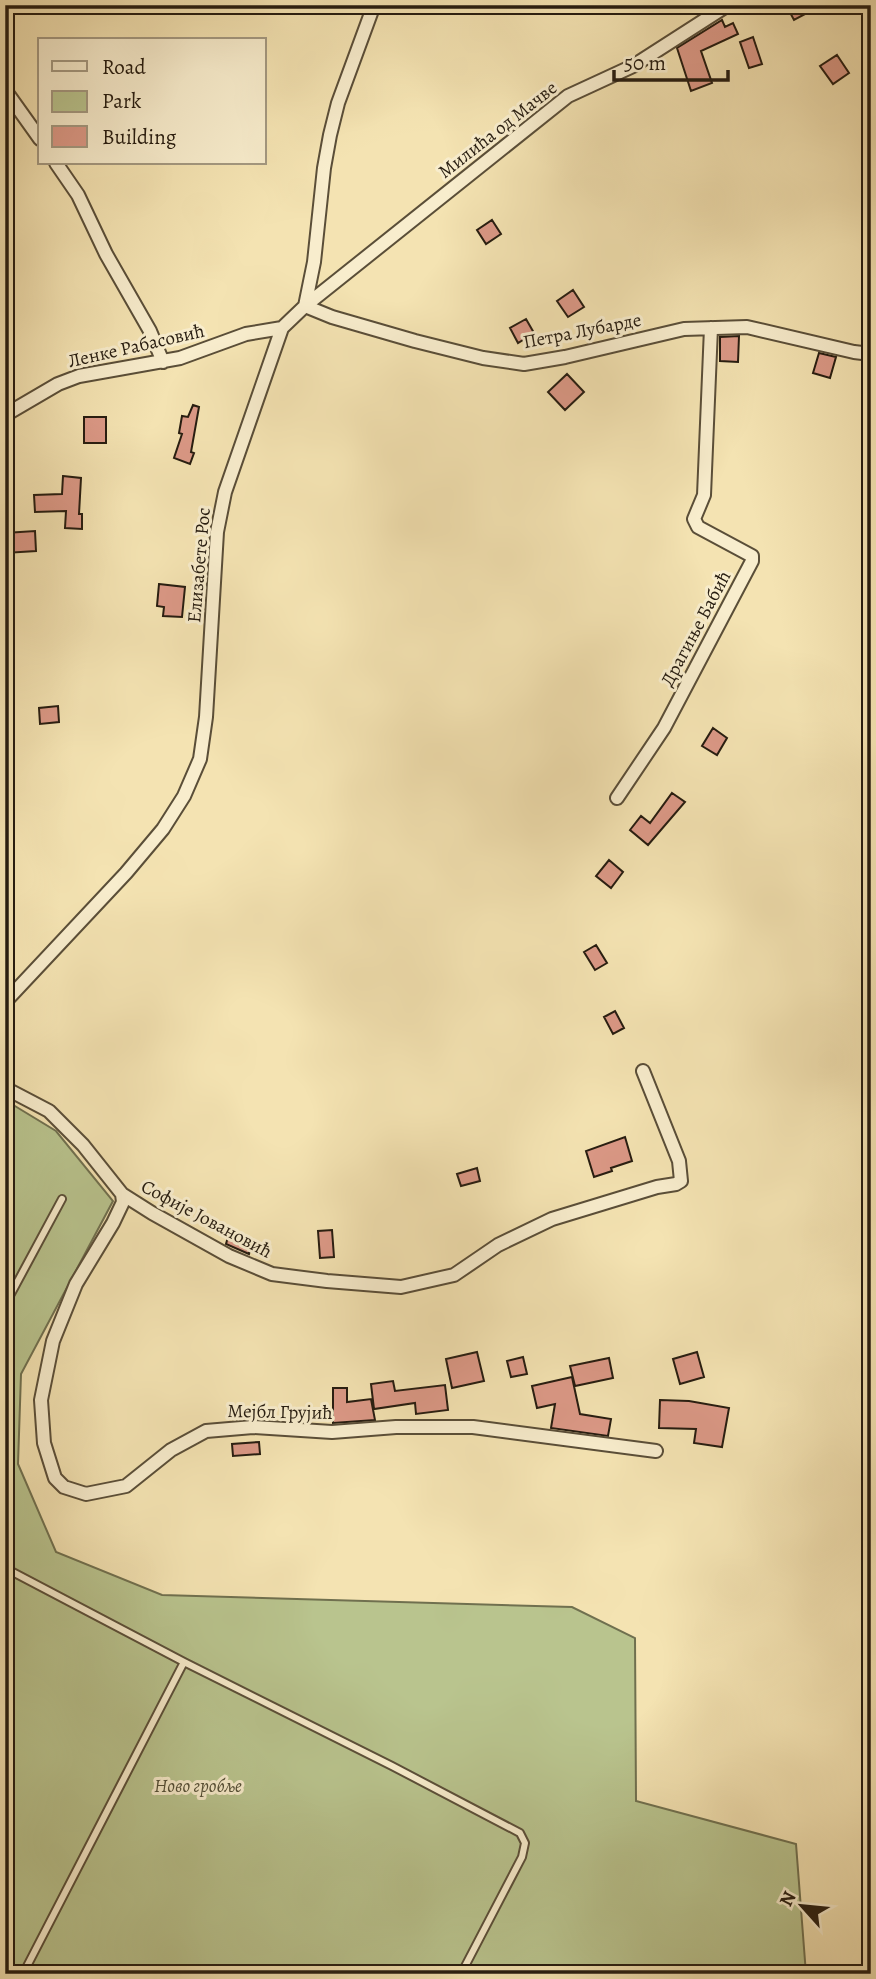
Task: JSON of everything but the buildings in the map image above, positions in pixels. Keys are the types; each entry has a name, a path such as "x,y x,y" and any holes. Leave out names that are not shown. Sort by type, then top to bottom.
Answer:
{"street":[{"path":"305,306 314,262 330,135 338,103 374,5"},
{"name":"Милића од Мачве","path":"305,306 568,96 633,66 728,5"},
{"path":"5,90 38,136"},
{"path":"57,164 78,195 106,254 150,331 163,362"},
{"name":"Елизабете Рос","path":"5,1002 126,873 163,829 184,796 200,758 206,717 217,533 225,492 282,328 305,306"},
{"name":"Петра Лубарде","path":"305,306 332,317 415,341 483,358 524,364 565,357 684,328 747,327 871,354"},
{"name":"Ленке Рабасовић","path":"5,415 58,384 79,376 180,358 246,334 282,328"},
{"name":"Драгиње Бабић","path":"617,798 664,728 752,561 752,556 698,527 694,519 704,495 710,328"},
{"name":"Софије Јовановић","path":"122,1194 229,1256 272,1274 401,1287 454,1275 498,1245 552,1219 681,1181 678,1161 643,1071"},
{"path":"5,1088 50,1111 83,1145 122,1194"},
{"name":"Мејбл Грујић","path":"122,1194 123,1202 76,1284 53,1341 41,1400 44,1443 55,1478 64,1487 86,1494 126,1486 171,1450 206,1431 253,1427 332,1432 396,1427 473,1427 656,1451"}],"lane":[{"path":"5,1305 62,1199"},
{"path":"5,1568 520,1833 525,1843 522,1857 461,1974"},
{"path":"23,1974 184,1662"}],"green space":[{"name":"Ново гробље","path":"5,1100 56,1131 113,1201 21,1374 18,1464 56,1552 162,1595 572,1607 635,1638 636,1801 796,1844 806,1974 5,1974"}]}
